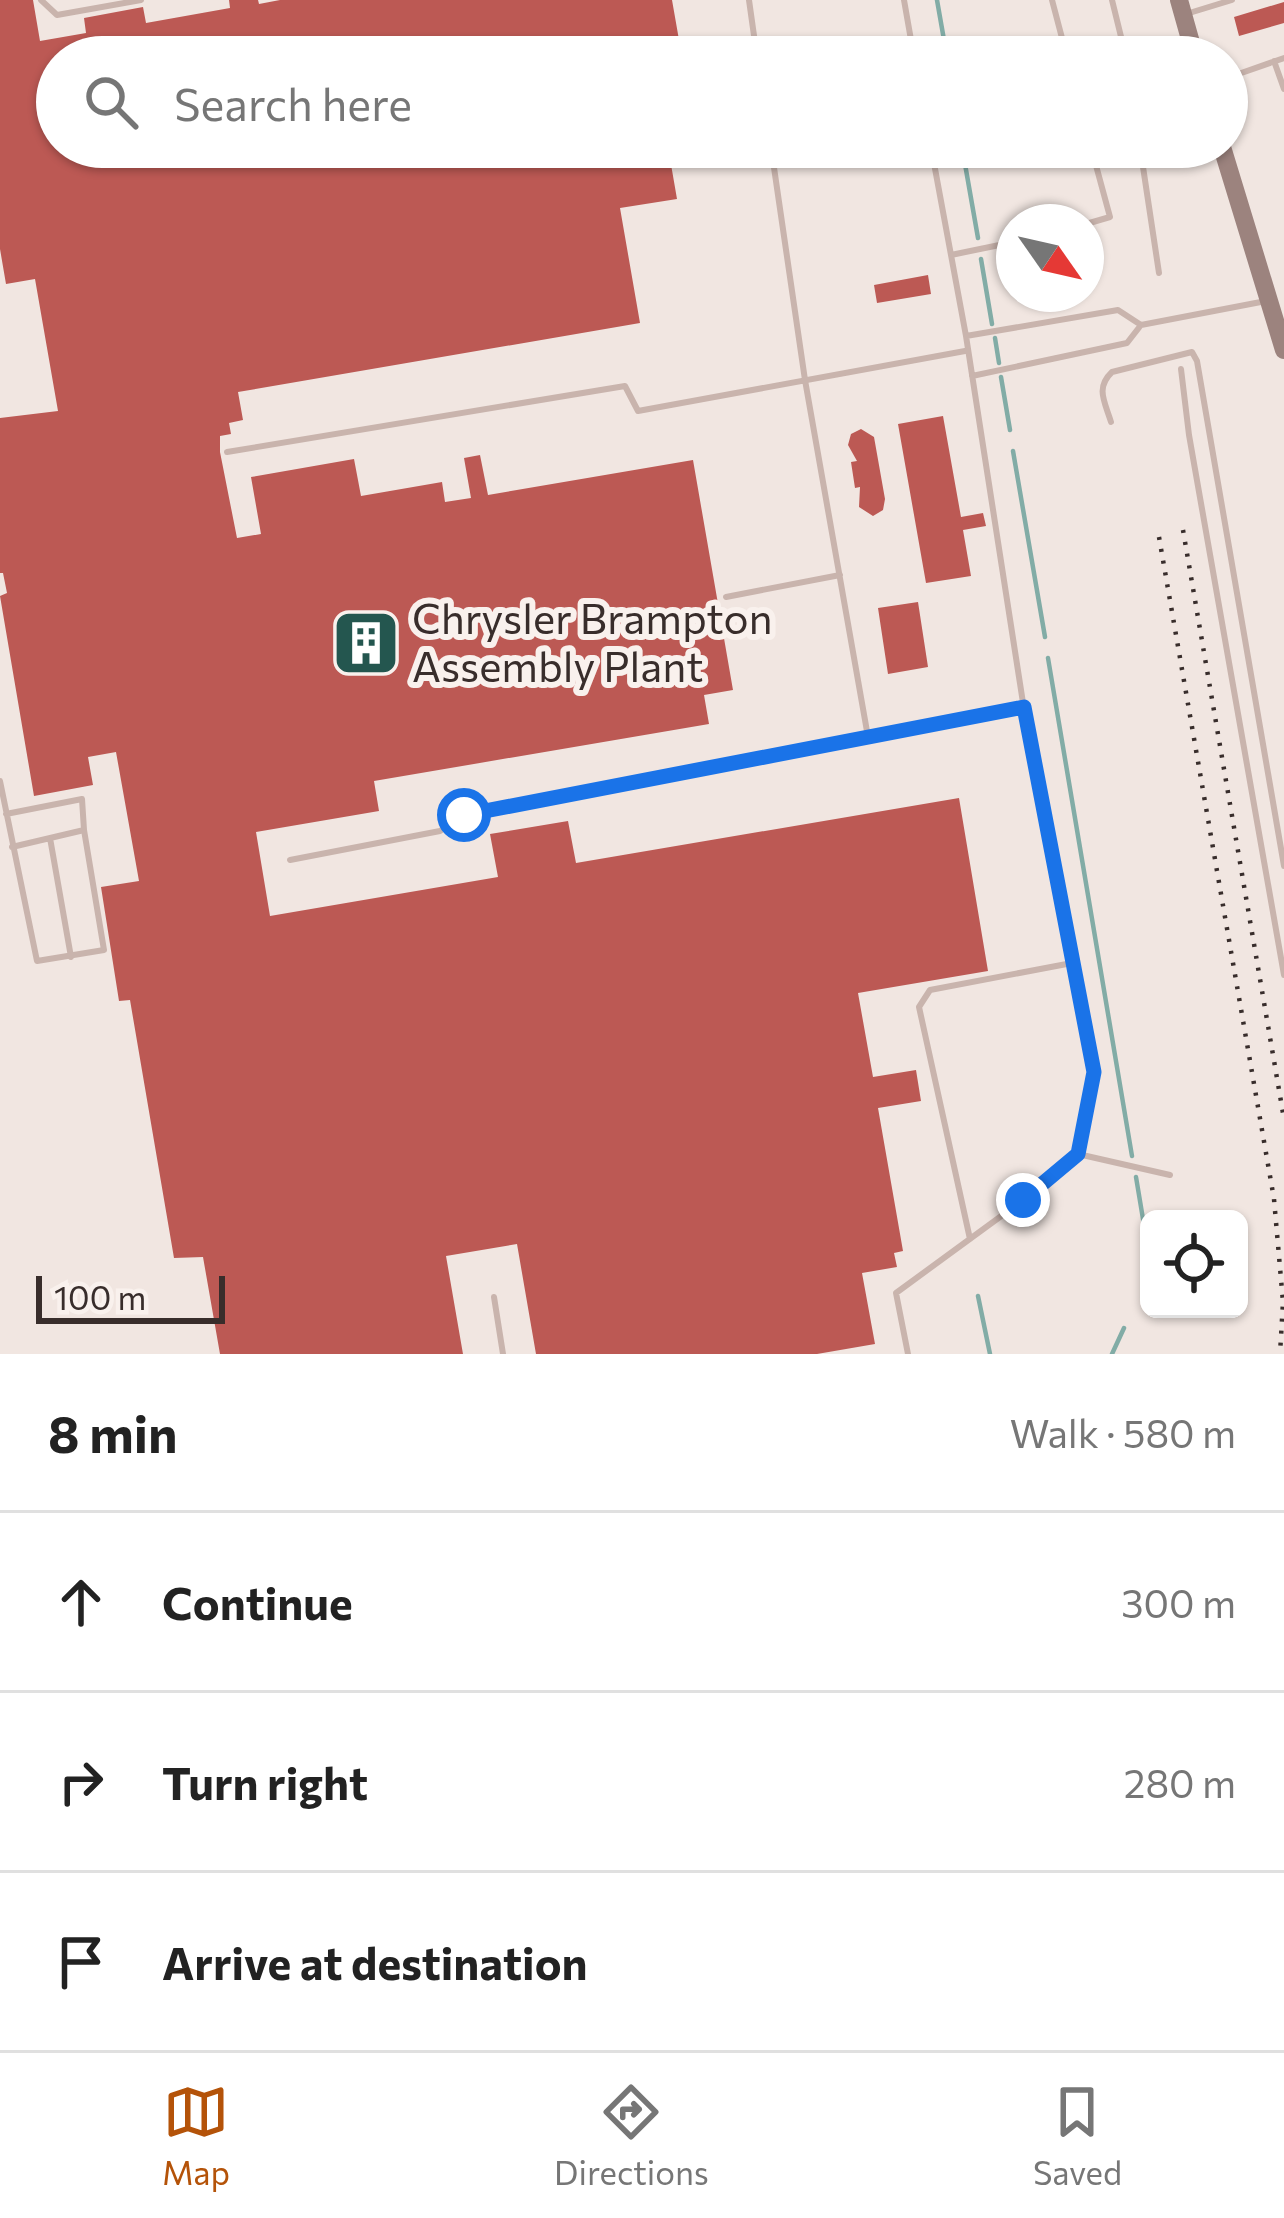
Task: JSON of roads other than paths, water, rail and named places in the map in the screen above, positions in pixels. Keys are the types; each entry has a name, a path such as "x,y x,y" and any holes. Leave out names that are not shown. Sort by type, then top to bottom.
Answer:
{"main road":[{"path":"1181,7 1189,36"},
{"path":"1229,168 1284,350"}],"lane":[{"path":"41,0 57,15 141,0"},
{"path":"749,0 754,36"},
{"path":"904,0 910,36"},
{"path":"1052,0 1061,36"},
{"path":"1112,0 1121,36"},
{"path":"1181,7 1231,0"},
{"path":"1248,70 1284,58"},
{"path":"1274,61 1284,89"},
{"path":"773,168 868,737"},
{"path":"908,1354 896,1293 1078,1154 1094,1072 1028,736 935,168"},
{"path":"1097,168 1110,218 1104,220"},
{"path":"1143,168 1159,273"},
{"path":"951,255 996,246"},
{"path":"972,376 1127,343 1141,325 1270,300"},
{"path":"966,336 1118,310 1141,325"},
{"path":"227,452 626,386 638,411 965,351"},
{"path":"1111,422 1101,392 1112,372 1192,352 1202,385 1284,866"},
{"path":"1181,369 1284,975"},
{"path":"726,597 840,575"},
{"path":"290,860 440,831 464,815 1024,707"},
{"path":"0,781 6,814 12,847 37,962 104,950 82,799 6,814"},
{"path":"12,847 84,830"},
{"path":"50,838 71,957"},
{"path":"970,1240 919,1007 930,990 1072,963"},
{"path":"1078,1154 1170,1175"},
{"path":"494,1297 503,1354"}],"waterway":[{"path":"937,0 943,36"},
{"path":"966,168 978,238"},
{"path":"981,259 992,324"},
{"path":"995,338 999,363"},
{"path":"1001,377 1010,430"},
{"path":"1013,451 1045,637"},
{"path":"1048,658 1132,1156"},
{"path":"1136,1177 1142,1210"},
{"path":"978,1296 990,1354"},
{"path":"1112,1354 1124,1328"}],"railway":[{"path":"1183,530 1284,1119"},
{"path":"1159,537 1274,1199 1283,1302 1280,1354"}],"place":[{"name":"Chrysler Brampton Assembly Plant","path":"366,643"}]}
